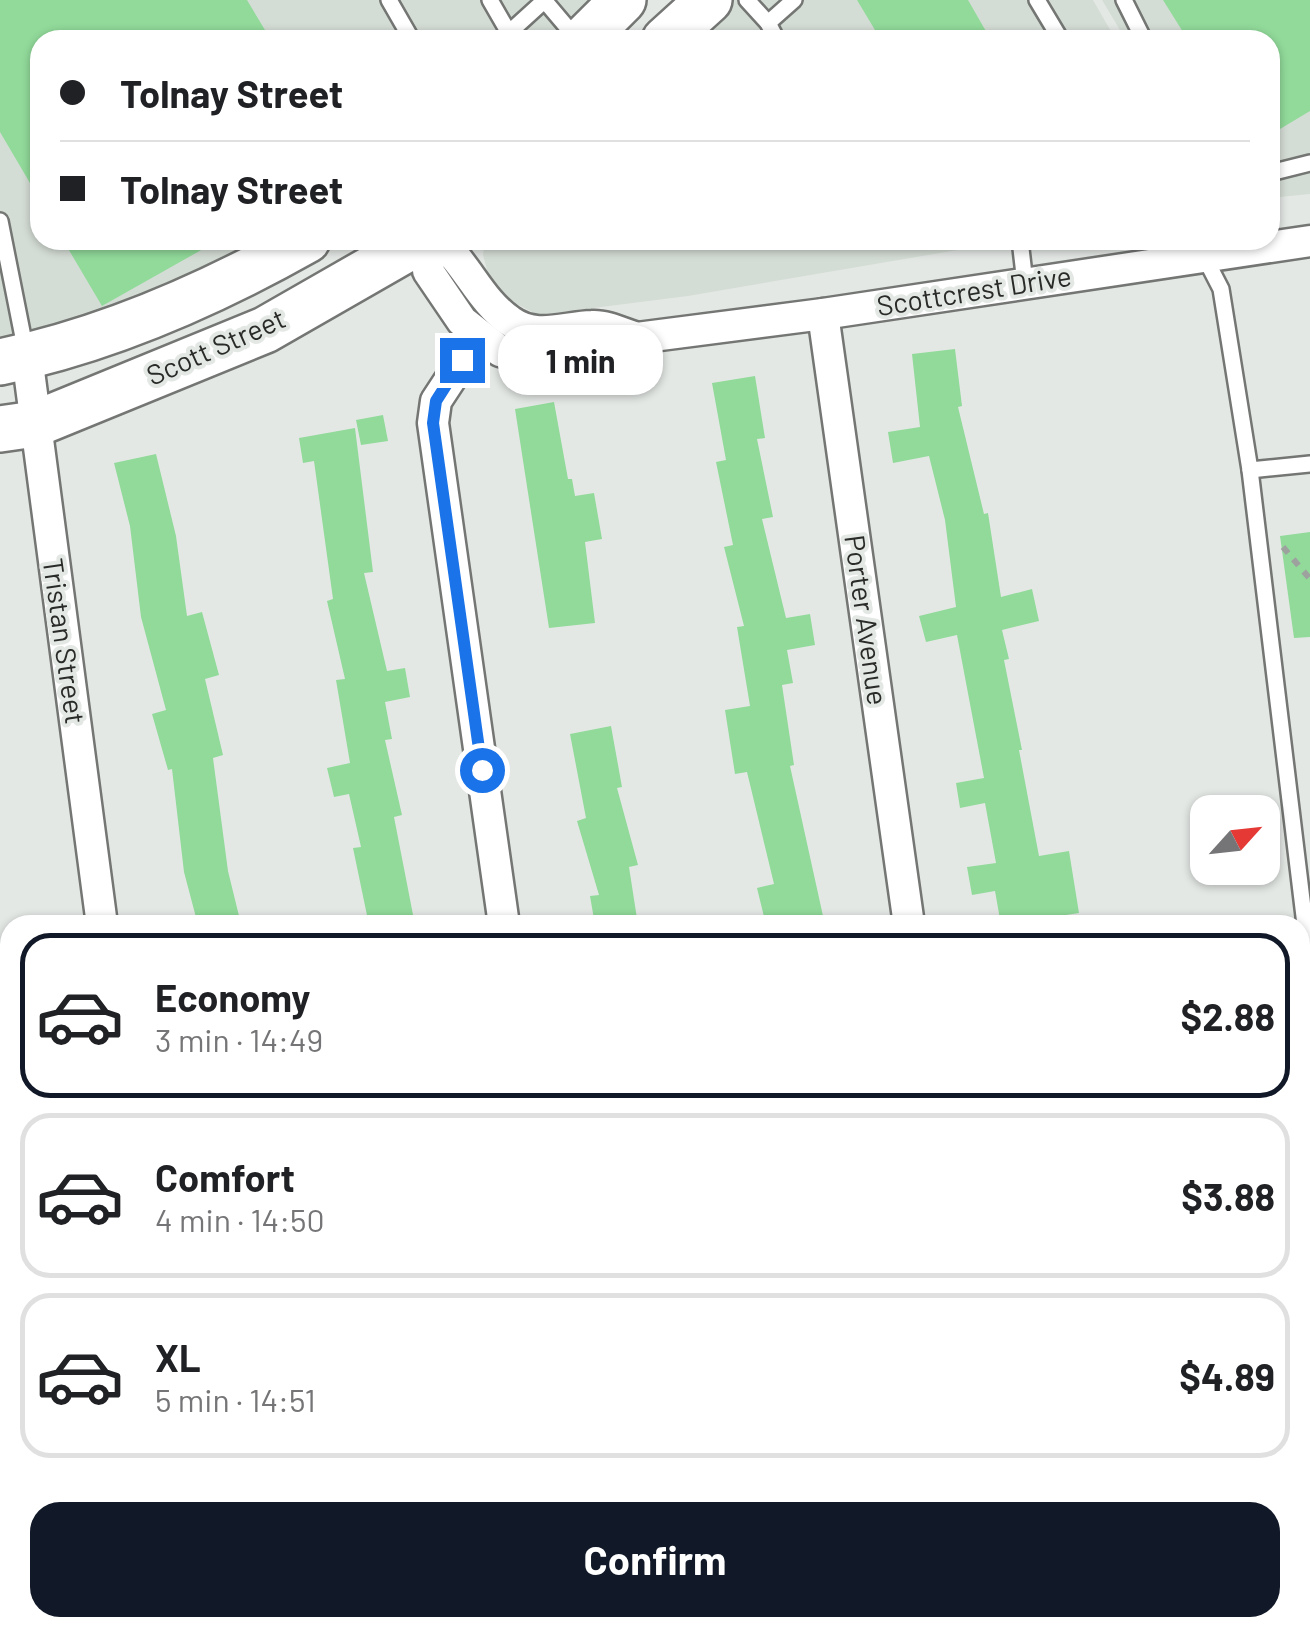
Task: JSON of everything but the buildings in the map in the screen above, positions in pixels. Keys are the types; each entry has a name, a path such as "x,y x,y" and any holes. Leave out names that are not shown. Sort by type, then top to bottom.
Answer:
{"main road":[{"path":"591,30 624,0"},
{"path":"676,30 710,0"},
{"name":"Scott Street","path":"13,359 129,322 240,278 289,250"},
{"name":"Scott Street","path":"38,426 265,330 405,250"}],"street":[{"name":"Scottcrest Drive","path":"1280,243 1310,241"},
{"name":"Scottcrest Drive","path":"433,250 428,271 462,321 500,351 538,362 607,352 637,338 1025,284 1186,250"},
{"name":"Scottcrest Drive","path":"450,250 491,305 529,331 558,332 596,325 637,338"},
{"name":"Porter Avenue","path":"823,314 908,915"},
{"path":"478,337 436,401 433,423 503,915"},
{"name":"Tristan Street","path":"13,359 38,426 101,915"}],"lane":[{"path":"389,0 406,30"},
{"path":"490,0 502,30"},
{"path":"512,30 544,0 571,30"},
{"path":"747,0 772,30"},
{"path":"768,23 794,0"},
{"path":"1037,0 1054,30"},
{"path":"1124,0 1139,30"},
{"path":"1280,171 1310,163"},
{"path":"0,221 13,359"},
{"path":"1021,250 1025,284"},
{"path":"1197,250 1221,289 1250,470 1304,915"},
{"path":"1250,470 1310,464"}],"path":[{"path":"1282,546 1310,579"}],"shaded area":[{"path":"0,0 604,0 571,30 30,30 30,250 257,250 0,350"},
{"path":"732,0 1093,0 1110,30 698,30"},
{"path":"1102,0 1310,0 1310,194 1280,197 1280,30 1120,30"},
{"path":"484,250 957,250 688,296 538,315 509,300 490,281"}],"route":[{"path":"462,360 436,401 433,423 482,770"}]}
